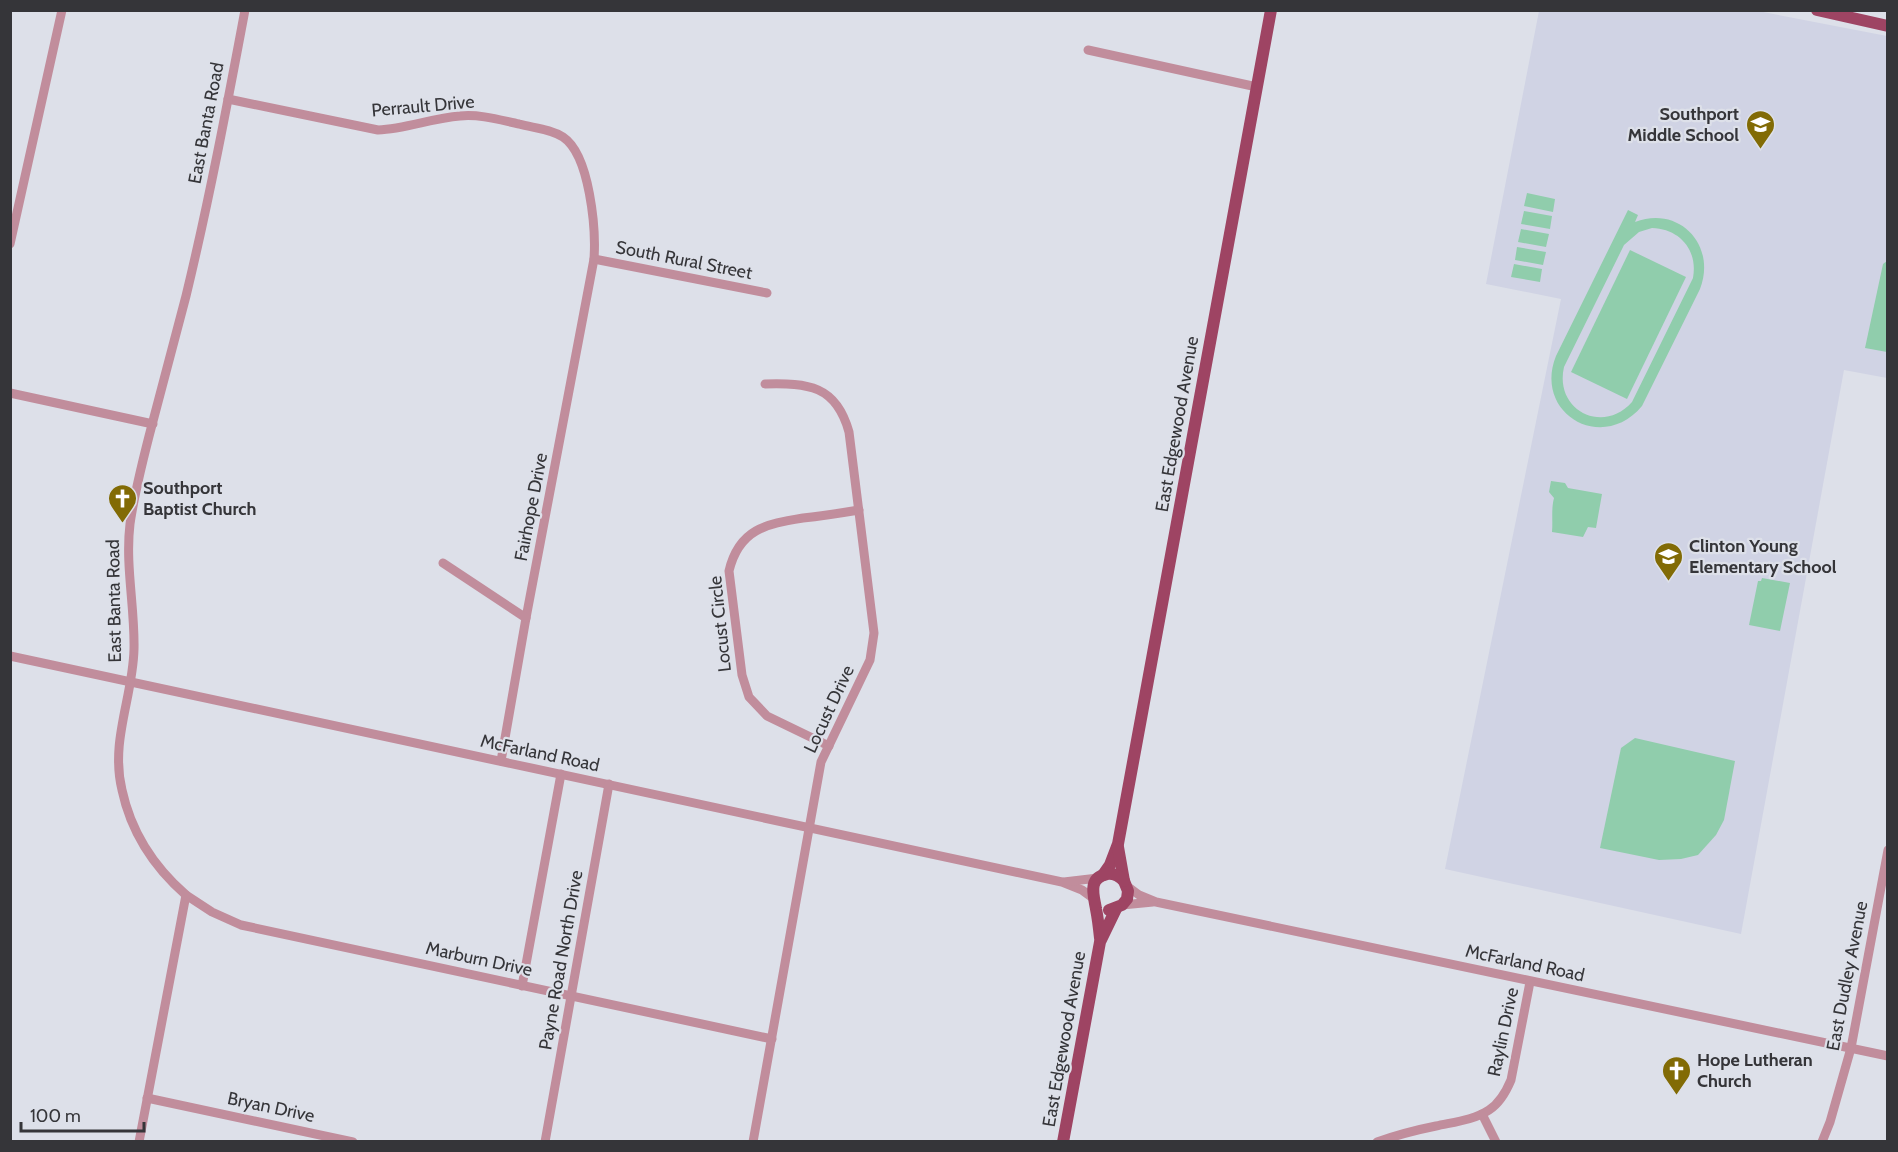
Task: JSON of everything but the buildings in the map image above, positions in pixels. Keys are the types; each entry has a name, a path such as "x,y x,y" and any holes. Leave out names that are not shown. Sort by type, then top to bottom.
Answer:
{"main road":[{"name":"East Edgewood Avenue","path":"1100,942 1093,885 1110,865 1118,844 1271,10"},
{"path":"1817,10 1887,26"},
{"name":"East Edgewood Avenue","path":"1063,1142 1100,942 1119,907 1126,899 1118,844"},
{"path":"1101,877 1112,874 1125,884"},
{"path":"1094,900 1104,909 1119,907"}],"street":[{"path":"10,244 62,10"},
{"name":"East Banta Road","path":"186,895 169,879 147,852 132,825 123,799 118,746 134,636 129,528 135,490 194,264 216,165 244,10"},
{"path":"1088,51 1257,87"},
{"name":"Perrault Drive","path":"228,99 365,128 393,129 444,118 471,116 495,119 555,133 571,144 581,160 593,220 594,259"},
{"name":"South Rural Street","path":"594,259 767,293"},
{"name":"Fairhope Drive","path":"501,761 594,259"},
{"name":"Locust Drive","path":"753,1142 821,762 870,660 874,618 847,424 839,407 828,396 812,387 800,384 765,384"},
{"path":"10,393 153,424"},
{"name":"Locust Circle","path":"829,746 767,716 749,696 742,675 729,570 733,556 741,543 749,534 763,526 859,510"},
{"path":"443,563 526,618"},
{"name":"McFarland Road","path":"10,656 1062,882 1082,890 1094,900"},
{"path":"522,986 561,774"},
{"name":"Payne Road North Drive","path":"545,1142 609,784"},
{"name":"East Dudley Avenue","path":"1822,1142 1851,1048 1887,850"},
{"name":"McFarland Road","path":"1062,882 1101,877"},
{"name":"McFarland Road","path":"1125,884 1139,895 1156,902 1887,1056"},
{"path":"139,1142 186,895"},
{"name":"Marburn Drive","path":"186,895 212,912 241,925 772,1039"},
{"name":"McFarland Road","path":"1119,907 1156,902"},
{"name":"Raylin Drive","path":"1482,1114 1501,1099 1511,1080 1530,981"},
{"name":"Bryan Drive","path":"147,1098 353,1142"},
{"path":"1377,1142 1482,1114 1497,1142"}],"shaded area":[{"path":"1539,11 1758,11 1887,36 1887,378 1844,370 1741,934 1445,869 1561,299 1486,284"}],"green space":[{"path":"1527,193 1555,199 1553,212 1524,206"},
{"path":"1628,210 1638,215 1635,222 1651,218 1666,219 1679,224 1690,233 1699,244 1703,258 1704,273 1700,289 1642,406 1626,420 1608,426 1591,426 1575,420 1563,410 1554,395 1551,376 1556,356","holes":["1652,228 1662,229 1679,237 1690,250 1694,268 1693,278 1632,402 1620,412 1608,416 1595,417 1583,413 1573,406 1566,395 1563,382 1564,367 1624,245 1639,232"]},
{"path":"1524,211 1552,216 1550,229 1521,224"},
{"path":"1521,229 1549,234 1546,247 1518,242"},
{"path":"1517,247 1546,252 1543,265 1515,260"},
{"path":"1630,250 1686,277 1627,399 1571,372"},
{"path":"1887,261 1887,352 1865,348 1883,264"},
{"path":"1514,264 1542,269 1540,282 1511,277"},
{"path":"1551,481 1565,483 1568,488 1602,494 1596,528 1588,527 1583,537 1552,532 1554,498 1549,492"},
{"path":"1762,578 1790,583 1780,631 1749,625 1758,581"},
{"path":"1635,738 1735,761 1724,820 1716,835 1698,855 1681,859 1659,860 1600,848 1621,748"}],"place":[{"name":"Southport Middle School","path":"1760,150"},
{"name":"Southport Baptist Church","path":"122,524"},
{"name":"Clinton Young Elementary School","path":"1668,582"},
{"name":"Hope Lutheran Church","path":"1676,1096"}]}
